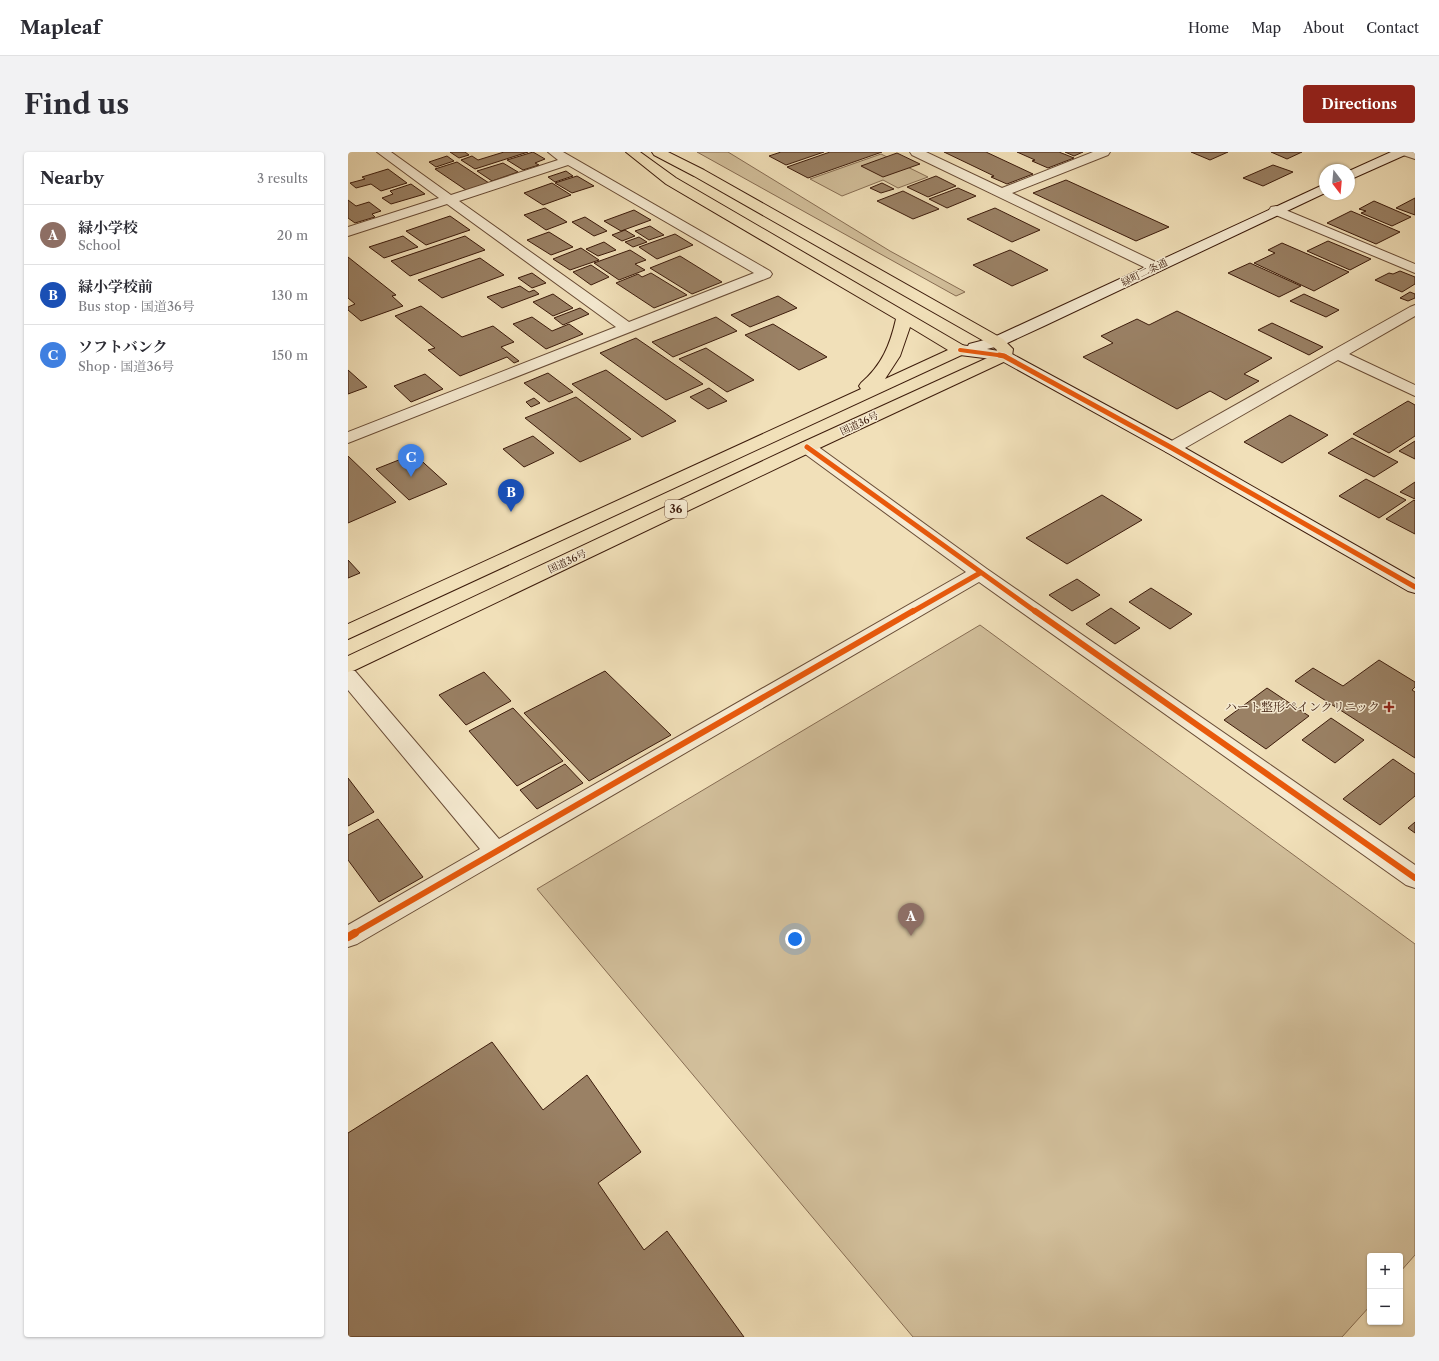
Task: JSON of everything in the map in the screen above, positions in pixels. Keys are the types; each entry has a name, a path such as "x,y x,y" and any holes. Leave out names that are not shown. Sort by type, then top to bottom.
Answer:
{"highway":[{"path":"632,152 671,181 960,350"},
{"path":"658,152 719,185 1000,349"},
{"path":"851,400 879,377 887,366 895,350 904,317"},
{"name":"国道36号","path":"348,665 807,446 1000,349"},
{"name":"36","path":"348,632 960,350"}],"street":[{"path":"384,152 627,328"},
{"path":"348,438 765,274 554,152"},
{"path":"916,152 1156,267"},
{"path":"1001,193 1104,152"},
{"path":"1355,173 1401,152"},
{"path":"1407,152 1415,155"},
{"path":"348,232 568,160"},
{"name":"緑町二条通","path":"1000,349 1156,267 1319,191"},
{"path":"1276,210 1415,269"},
{"path":"1172,448 1415,310"},
{"path":"960,350 1000,349 1064,390 1172,448 1415,587"},
{"path":"1337,354 1415,391"},
{"path":"807,446 980,573 1415,878"},
{"path":"348,937 980,573"},
{"path":"348,676 496,852"}],"shaded area":[{"path":"697,152 728,152 890,251 965,292 956,296"},
{"path":"881,154 928,177 898,188 883,180 842,196 810,179"},
{"path":"980,625 1415,944 1415,1255 1403,1269 1403,1253 1367,1253 1367,1309 1342,1337 913,1337 537,889"}],"building":[{"path":"450,152 465,152 469,155 459,158"},
{"path":"504,152 528,152 475,169 461,160 472,156 478,160"},
{"path":"533,152 545,159 535,163 539,165 523,170 507,160"},
{"path":"781,152 824,152 786,165 769,156"},
{"path":"830,152 882,152 808,178 787,167"},
{"path":"944,152 986,152 1033,174 1007,184 991,177 994,176"},
{"path":"1017,152 1059,152 1074,158 1048,168"},
{"path":"1065,152 1083,152 1074,156"},
{"path":"1191,152 1228,152 1210,160"},
{"path":"1271,152 1302,152 1287,159"},
{"path":"897,153 920,164 883,177 861,166"},
{"path":"447,156 454,161 436,167 429,162"},
{"path":"457,162 489,183 466,190 435,169"},
{"path":"503,163 518,172 492,181 477,171"},
{"path":"1273,165 1293,172 1263,186 1243,178"},
{"path":"388,169 407,183 381,191 371,184 356,188 350,183 365,179 362,177"},
{"path":"566,171 573,176 555,182 548,177"},
{"path":"577,176 594,186 572,193 555,183"},
{"path":"936,176 956,186 928,197 907,187"},
{"path":"1066,180 1169,227 1136,241 1033,193"},
{"path":"552,183 571,195 543,205 524,193"},
{"path":"882,183 894,189 881,193 870,188"},
{"path":"411,184 425,194 391,204 382,198 393,194 390,191"},
{"path":"958,188 976,196 947,208 929,199"},
{"path":"903,191 939,209 913,219 877,201"},
{"path":"1415,198 1415,215 1396,208"},
{"path":"348,200 356,206 369,202 381,211 372,214 375,217 355,223 348,218"},
{"path":"1374,201 1411,217 1392,226 1361,213 1366,211 1359,209"},
{"path":"545,208 567,222 546,230 524,215"},
{"path":"995,208 1040,230 1012,242 967,219"},
{"path":"634,210 651,220 621,231 604,221"},
{"path":"1351,211 1400,232 1376,244 1327,223"},
{"path":"450,216 470,230 426,245 406,231"},
{"path":"585,217 607,231 594,236 572,222"},
{"path":"650,226 664,235 649,240 635,231"},
{"path":"625,230 635,236 622,241 612,235"},
{"path":"549,232 573,247 551,255 527,240"},
{"path":"675,234 693,245 657,259 639,247"},
{"path":"403,236 418,247 384,258 369,247"},
{"path":"465,236 485,250 410,276 391,261"},
{"path":"639,237 647,242 633,247 625,242"},
{"path":"1328,241 1371,259 1350,270 1307,251"},
{"path":"604,242 616,250 598,256 586,249"},
{"path":"1282,243 1349,272 1314,291 1254,263 1275,253 1268,250"},
{"path":"581,248 599,260 570,270 553,259"},
{"path":"630,250 646,260 635,264 645,270 619,280 594,263"},
{"path":"1010,250 1048,270 1012,286 973,265"},
{"path":"680,256 722,282 692,294 650,268"},
{"path":"348,257 396,295 392,296 403,306 361,321 348,310 348,307 355,304 348,298"},
{"path":"480,258 504,275 442,298 418,280"},
{"path":"1250,263 1301,286 1279,297 1228,273"},
{"path":"591,265 609,277 591,285 573,272"},
{"path":"1400,271 1415,277 1415,284 1402,292 1375,280 1389,273 1393,274"},
{"path":"532,273 546,283 532,288 518,278"},
{"path":"651,273 687,295 654,308 616,283 638,274 642,277"},
{"path":"520,286 529,292 534,290 539,294 502,308 487,297"},
{"path":"1410,292 1415,294 1415,298 1408,301 1400,298"},
{"path":"553,294 573,308 553,316 533,302"},
{"path":"1304,294 1339,310 1326,317 1290,301"},
{"path":"778,296 797,308 750,327 731,315"},
{"path":"421,306 462,337 493,326 514,342 501,347 519,361 514,363 507,357 460,376 428,350 435,348 395,316"},
{"path":"580,308 589,314 563,325 554,318"},
{"path":"1177,311 1272,358 1244,374 1259,381 1226,400 1210,391 1177,409 1083,357 1113,343 1101,336 1137,319 1149,325"},
{"path":"532,317 552,331 569,324 583,334 546,349 513,324"},
{"path":"716,317 737,331 673,357 652,342"},
{"path":"1272,323 1323,347 1309,355 1258,330"},
{"path":"773,324 827,357 799,370 745,335"},
{"path":"636,338 703,384 666,400 600,353"},
{"path":"706,348 754,380 727,392 679,359"},
{"path":"348,370 367,387 348,394"},
{"path":"606,370 676,421 642,437 572,384"},
{"path":"548,373 573,392 549,402 524,383"},
{"path":"425,374 443,389 411,402 394,386"},
{"path":"709,388 727,401 708,409 690,397"},
{"path":"576,397 631,439 580,462 525,418"},
{"path":"534,398 540,403 531,407 526,402"},
{"path":"1408,401 1415,405 1415,436 1389,453 1353,434"},
{"path":"1290,415 1328,435 1282,463 1244,442"},
{"path":"533,436 554,453 524,467 503,449"},
{"path":"1352,438 1398,462 1374,477 1328,453"},
{"path":"1415,441 1415,459 1399,451"},
{"path":"414,454 447,484 409,500 376,469"},
{"path":"348,456 396,502 348,523"},
{"path":"1366,479 1406,500 1379,518 1339,496"},
{"path":"1415,482 1415,499 1400,492"},
{"path":"1102,495 1142,520 1067,564 1026,538"},
{"path":"1414,500 1415,501 1415,534 1386,519"},
{"path":"348,560 360,573 348,578"},
{"path":"1077,579 1100,595 1072,611 1049,595"},
{"path":"1151,588 1192,614 1170,629 1129,602"},
{"path":"1111,608 1140,628 1115,644 1086,624"},
{"path":"1379,660 1415,682 1415,687 1412,690 1415,692 1415,758 1295,681 1313,668 1343,686"},
{"path":"605,671 671,735 589,781 524,713"},
{"path":"484,672 511,701 466,725 439,695"},
{"path":"1267,688 1309,716 1266,749 1224,720"},
{"path":"513,708 563,761 517,786 469,731"},
{"path":"1331,718 1364,740 1335,763 1302,740"},
{"path":"1393,759 1415,774 1415,796 1380,825 1343,799"},
{"path":"565,764 583,783 537,809 520,790"},
{"path":"348,778 374,812 348,826"},
{"path":"378,819 423,877 379,902 348,860 348,835"},
{"path":"1415,822 1415,833 1408,828"},
{"path":"492,1042 543,1110 587,1075 641,1152 598,1183 644,1250 667,1231 744,1337 348,1337 348,1133"}],"cycle path":[{"path":"960,350 1004,356 1172,448 1415,587"},
{"path":"807,447 980,573 1415,878"},
{"path":"348,937 980,573"}],"place":[{"name":"ソフトバンク","path":"411,477"},
{"name":"緑小学校前","path":"511,512"},
{"name":"ハート整形ペインクリニック","path":"1389,707"},
{"name":"緑小学校","path":"911,936"}]}
